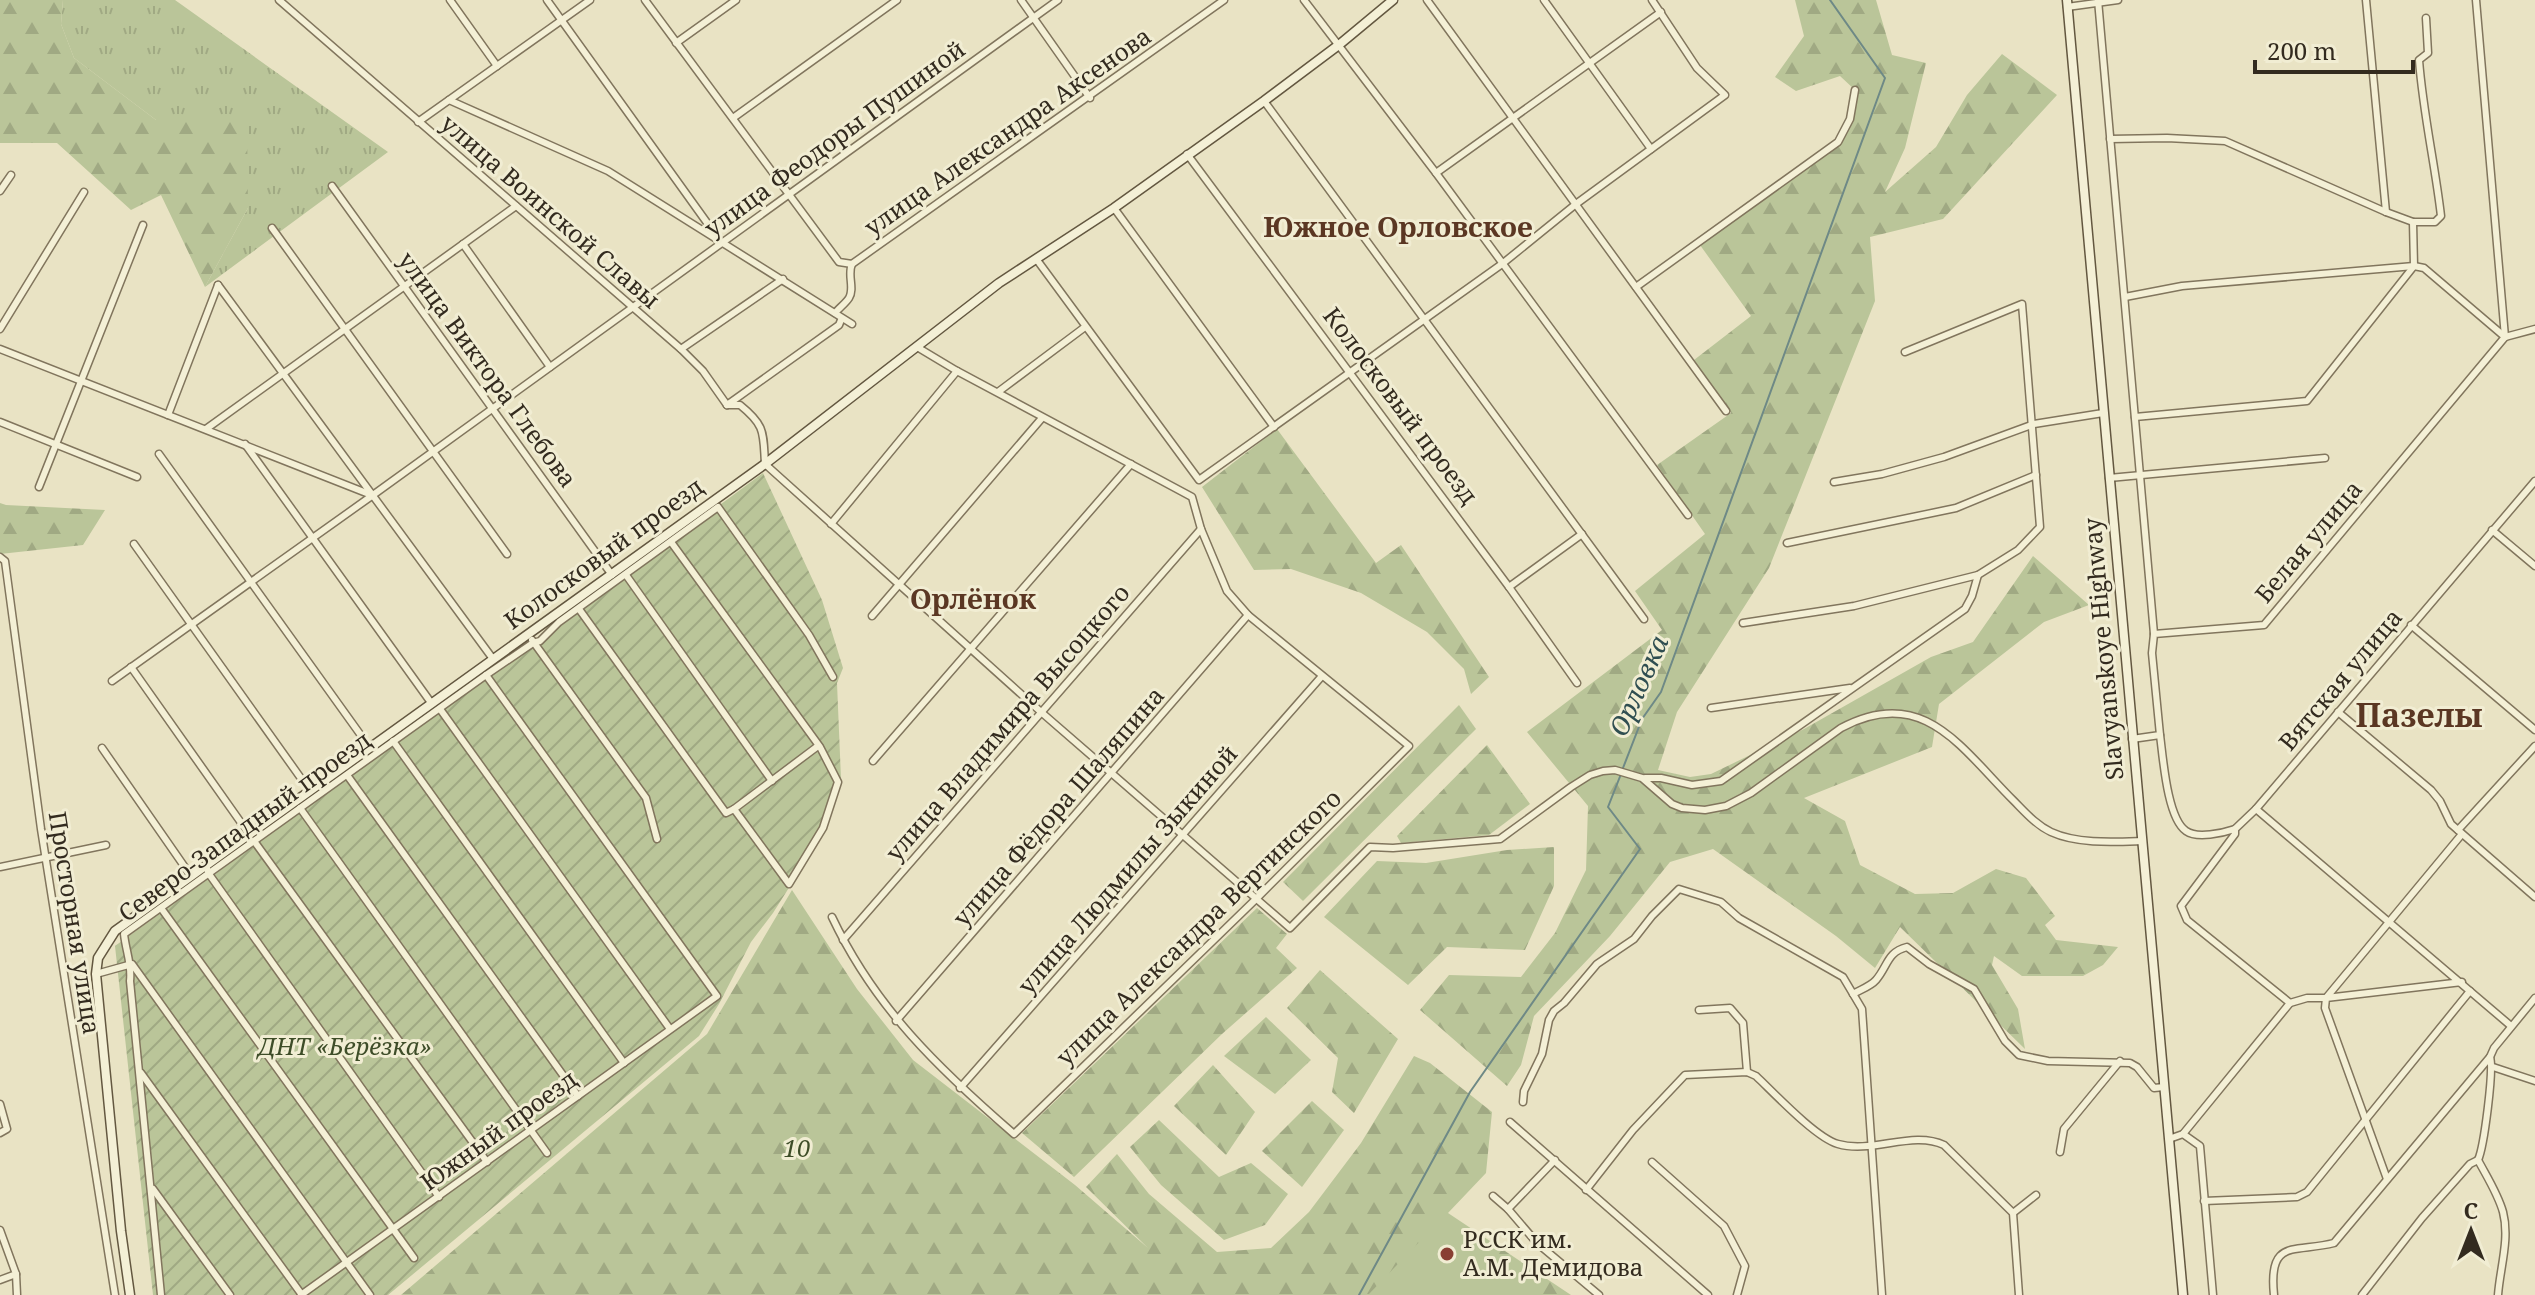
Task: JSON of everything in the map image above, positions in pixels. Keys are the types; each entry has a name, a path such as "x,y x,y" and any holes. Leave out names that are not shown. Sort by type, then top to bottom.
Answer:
{"street":[{"name":"улица Воинской Славы","path":"279,0 681,349 703,371 727,405 740,405 759,423 765,435 765,464"},
{"path":"450,0 497,66"},
{"path":"547,0 722,243"},
{"path":"418,122 590,0"},
{"path":"645,0 839,262 852,264 849,272 850,297 835,313"},
{"path":"676,43 736,0"},
{"path":"733,118 897,0"},
{"path":"1021,0 1090,98"},
{"name":"улица Феодоры Пушиной","path":"112,681 1058,0"},
{"name":"улица Александра Аксенова","path":"852,264 1224,0"},
{"path":"1304,0 1340,44 1688,515"},
{"name":"Колосковый проезд","path":"96,974 98,958 115,931 191,876 208,870 370,748 436,706 493,659 530,638 765,464 999,283 1114,208 1264,101 1393,0"},
{"path":"1427,0 1726,411"},
{"path":"1544,0 1651,149"},
{"path":"1436,173 1589,63 1664,0"},
{"path":"2067,4 2118,0"},
{"path":"2366,0 2386,212"},
{"path":"2476,0 2505,337"},
{"path":"2097,1 2141,477 2154,634 2152,653 2168,789 2183,829 2196,834 2235,829"},
{"name":"Slavyanskoye Highway","path":"2067,4 2183,1295"},
{"path":"1037,260 1199,480 1502,264 1576,204 1725,95 1697,68 1657,6"},
{"path":"2110,139 2225,141 2386,212 2413,222 2435,222 2441,216 2419,60 2428,53 2426,18"},
{"path":"1636,287 1838,142 1850,119 1855,90"},
{"path":"449,100 608,171 783,279 841,320 852,324"},
{"path":"1264,101 1644,619"},
{"name":"Колосковый проезд","path":"1187,154 1577,683"},
{"path":"0,191 11,175"},
{"name":"улица Виктора Глебова","path":"332,186 612,575"},
{"path":"0,329 84,192"},
{"path":"206,429 516,206"},
{"path":"1114,208 1274,427"},
{"path":"2135,417 2307,401 2414,266 2413,222"},
{"path":"39,487 143,225"},
{"path":"272,228 507,554"},
{"path":"463,244 550,367"},
{"path":"2125,297 2182,286 2414,266 2424,268 2505,337"},
{"path":"681,349 783,279"},
{"path":"168,415 218,285 493,659"},
{"path":"1743,623 1854,606 1978,575 2018,550 2040,527 2022,304 1905,352"},
{"path":"727,405 839,325 841,320"},
{"path":"998,392 1085,327"},
{"path":"2505,337 2535,329"},
{"name":"Белая улица","path":"2154,634 2264,625 2505,337"},
{"path":"917,347 1042,418 1192,497 1201,529 1227,591 1248,615 1322,676"},
{"path":"0,349 373,495"},
{"path":"831,524 957,371"},
{"path":"1834,482 1882,474 1944,457 2032,425 2103,413"},
{"path":"872,616 1042,418"},
{"path":"0,422 137,477"},
{"path":"245,444 311,539 670,1029"},
{"path":"159,454 370,748"},
{"path":"2109,478 2325,458"},
{"path":"765,464 1041,712 1290,928 1370,847 1393,848 1500,839 1590,775 1615,770 1642,778 1661,778 1692,785 1721,781 1965,609 1978,575"},
{"path":"873,761 1131,464"},
{"path":"1787,543 1956,508 2036,475"},
{"name":"Вятская улица","path":"2290,1003 2187,920 2181,906 2235,834 2235,829 2256,809 2535,481"},
{"name":"Северо-Западный проезд","path":"252,838 347,775 436,706 486,675 530,638 540,641 559,622 718,507 809,635 833,677"},
{"name":"улица Владимира Высоцкого","path":"843,940 1201,529"},
{"path":"2492,530 2535,566"},
{"path":"1509,587 1582,534"},
{"path":"671,542 818,746 838,782 823,828 789,884 734,809"},
{"path":"134,544 310,791"},
{"name":"Просторная улица","path":"0,557 5,561 47,859 115,1295"},
{"path":"626,575 772,781"},
{"path":"579,609 726,813 818,746"},
{"name":"улица Фёдора Шаляпина","path":"896,1021 1248,615"},
{"path":"2411,625 2535,730"},
{"path":"530,638 646,798 657,839"},
{"path":"131,667 487,1162"},
{"name":"Южный проезд","path":"302,1295 717,996 486,675"},
{"name":"улица Александра Вертинского","path":"960,1088 1014,1134 1409,746 1322,676"},
{"name":"улица Людмилы Зыкиной","path":"960,1088 1322,676"},
{"path":"1711,708 1853,687"},
{"path":"2338,712 2431,790 2451,824 2535,897"},
{"path":"1642,778 1672,804 1682,808 1705,810 1726,806 1751,793 1841,728 1868,716 1898,713 1917,716 1938,727 2047,830 2084,840 2141,841"},
{"path":"2132,739 2160,735"},
{"path":"393,741 624,1063"},
{"path":"2387,1179 2325,1008 2326,998 2460,832 2535,746"},
{"path":"102,748 191,876"},
{"path":"347,775 578,1096"},
{"path":"300,808 547,1153"},
{"path":"2256,809 2511,1026"},
{"path":"0,867 106,845"},
{"path":"208,870 439,1197"},
{"name":"Северо-Западный проезд","path":"161,1295 130,981 132,964 126,952 124,934 208,870"},
{"path":"1523,1102 1524,1091 1542,1054 1549,1020 1597,964 1634,939 1679,889 1721,902 1739,918 1843,977 1862,1009 1882,1295"},
{"path":"161,908 414,1258"},
{"path":"832,917 843,940 896,1021 960,1088"},
{"path":"1853,994 1875,982 1890,956 1907,947 1929,964 1974,989 2005,1041 2019,1055 2048,1061 2120,1061 2137,1067 2154,1088 2164,1087"},
{"path":"130,1295 96,974 132,964 370,1295"},
{"path":"2169,1139 2183,1134 2290,1003 2307,998 2462,982"},
{"path":"2204,1201 2302,1195 2313,1186 2470,991"},
{"path":"2274,1295 2271,1273 2276,1260 2286,1250 2334,1243 2490,1057 2535,998"},
{"path":"1699,1010 1730,1008 1743,1023 1747,1072"},
{"path":"2362,1295 2422,1218 2470,1164 2478,1160 2484,1147 2493,1067 2490,1057"},
{"path":"2060,1152 2064,1129 2120,1061"},
{"path":"2493,1067 2535,1081"},
{"path":"139,1070 302,1295"},
{"path":"1586,1190 1633,1130 1685,1075 1747,1072 1756,1076 1835,1144 1937,1142 1944,1145 2013,1213 2019,1295"},
{"path":"0,1104 7,1129 0,1133"},
{"path":"1510,1122 1708,1295"},
{"path":"2183,1134 2200,1146 2213,1295"},
{"path":"1508,1209 1555,1160"},
{"path":"2478,1160 2504,1220 2504,1256 2498,1295"},
{"path":"1652,1162 1728,1231 1745,1266 1737,1295"},
{"path":"151,1186 230,1295"},
{"path":"2013,1213 2036,1195"},
{"path":"1493,1196 1537,1243 1599,1295"},
{"path":"0,1230 16,1274 17,1295"},
{"path":"0,1280 16,1274"}],"green space":[{"path":"0,0 63,0 61,24 74,58 156,120 247,119 248,208 205,287 161,195 131,210 57,143 0,143"},
{"path":"63,0 175,0 388,152 205,287 248,208 156,120 74,58 61,24"},
{"path":"1795,0 1876,0 1892,55 1926,63 1905,148 1885,192 1936,147 1967,95 2002,54 2057,95 1943,219 1870,237 1875,301 1769,568 1677,712 1658,770 1690,777 1711,774 1804,729 1931,657 1973,642 2033,556 2089,605 2044,622 1939,704 1932,747 1804,798 1845,821 1860,865 1915,894 1953,893 1996,869 2026,878 2055,916 2045,925 2056,940 2118,947 2103,965 2083,976 2022,976 1994,956 1992,965 2018,1009 2025,1049 1900,927 1875,968 1836,936 1713,849 1670,862 1610,936 1534,1016 1521,1065 1507,1086 1420,1010 1449,975 1521,977 1555,933 1586,870 1588,806 1527,732 1662,630 1635,591 1705,534 1657,465 1731,413 1694,360 1751,316 1700,245 1841,143 1853,120 1855,90 1840,76 1796,91 1775,77 1804,36"},
{"path":"1277,429 1376,563 1401,545 1489,677 1471,694 1464,669 1427,632 1361,593 1291,569 1254,570 1202,487"},
{"name":"ДНТ «Берёзка»","path":"763,473 822,600 843,668 837,683 841,779 826,829 751,942 699,1036 388,1295 153,1295 115,946 444,709"},
{"path":"0,503 105,510 83,545 0,554"},
{"path":"1459,705 1476,729 1303,901 1283,882"},
{"path":"1487,745 1530,804 1489,835 1401,843 1397,836"},
{"path":"1554,847 1554,886 1525,950 1447,947 1408,985 1324,917 1377,861 1426,863 1507,850"},
{"name":"10","path":"792,890 857,989 913,1060 1075,1185 1148,1248 1086,1187 1117,1154 1149,1194 1217,1252 1271,1248 1309,1212 1361,1143 1414,1056 1430,1063 1492,1112 1486,1173 1448,1213 1571,1295 401,1295 707,1034"},
{"path":"1257,908 1287,934 1276,948 1297,968 1222,1034 1074,1177 1022,1133"},
{"path":"1320,970 1398,1039 1354,1113 1332,1092 1338,1058 1287,1008"},
{"path":"1266,1017 1311,1060 1275,1094 1224,1056"},
{"path":"1213,1065 1255,1112 1226,1155 1174,1106"},
{"path":"1312,1101 1344,1130 1302,1187 1262,1151"},
{"path":"1159,1120 1219,1177 1251,1163 1288,1194 1265,1225 1224,1240 1161,1185 1130,1147"},
{"name":"РССК им. А.М. Демидова","path":"1447,1213 1524,1295 1368,1295"}],"waterway":[{"name":"Орловка","path":"1623,768 1642,719 1661,692 1885,78 1830,0"},
{"name":"Орловка","path":"1359,1295 1470,1092 1640,849 1608,807 1621,774"}],"place":[{"name":"РССК им. А.М. Демидова","path":"1447,1254"}],"district":[{"name":"Южное Орловское","path":"1398,227"},
{"name":"Орлёнок","path":"973,599"},
{"name":"Пазелы","path":"2419,716"}]}
